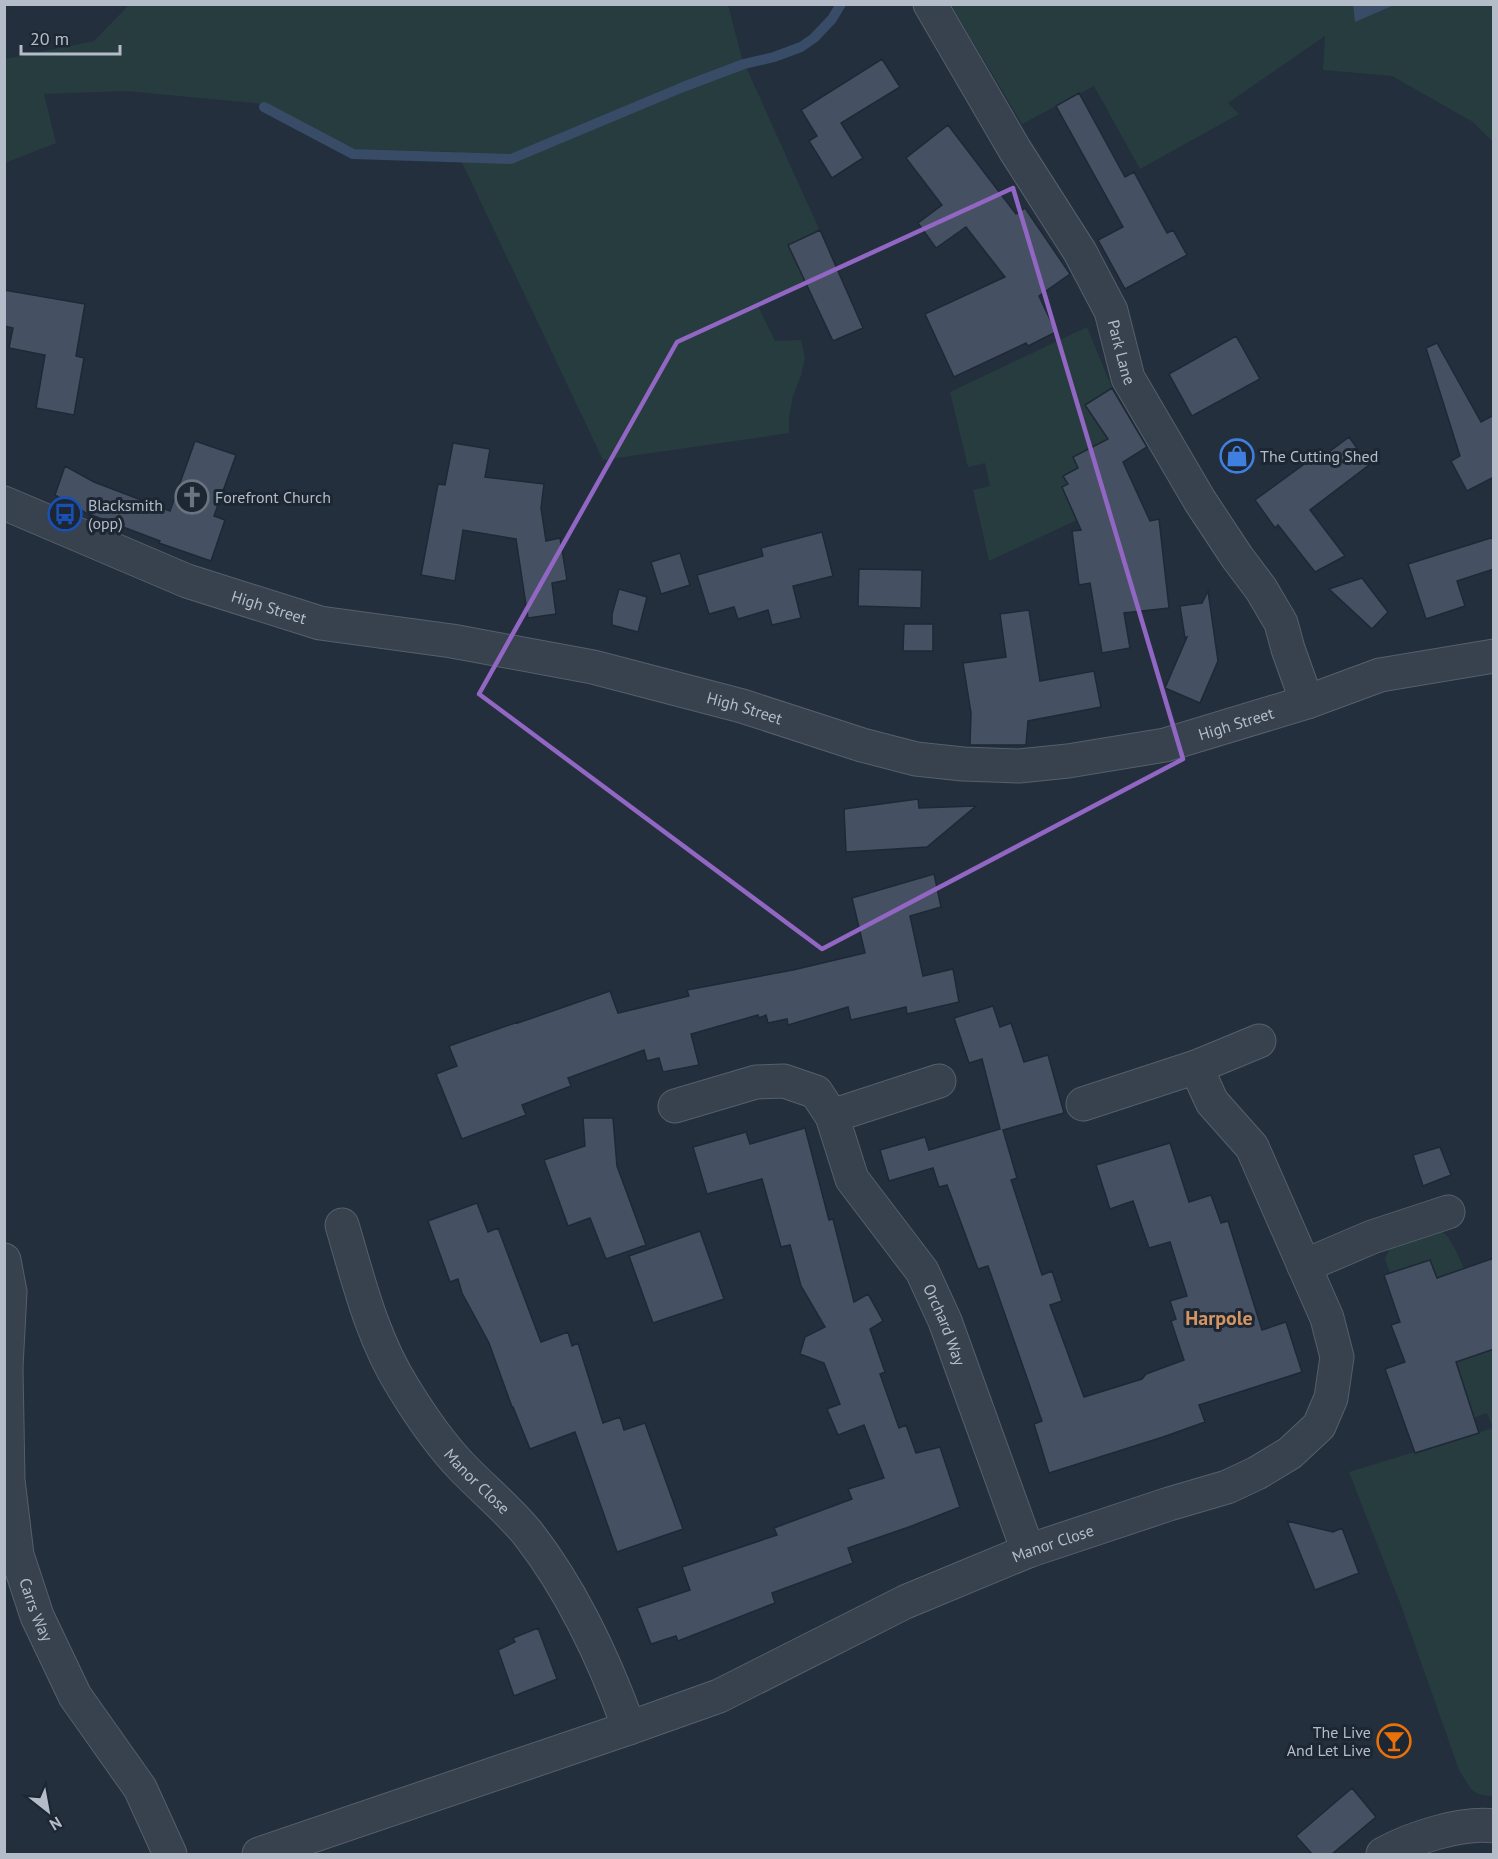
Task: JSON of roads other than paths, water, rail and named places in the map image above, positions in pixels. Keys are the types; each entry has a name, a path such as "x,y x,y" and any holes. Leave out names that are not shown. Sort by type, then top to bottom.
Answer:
{"street":[{"name":"Park Lane","path":"930,4 1015,150 1080,252 1111,311 1128,378 1200,501 1261,589 1281,623 1307,702"},
{"name":"High Street","path":"4,503 187,581 320,623 452,641 593,668 742,706 862,745 916,759 963,764 1019,766 1068,761 1165,745 1307,702 1380,675 1494,656"},
{"path":"1083,1104 1196,1067 1259,1041"},
{"name":"Manor Close","path":"259,1854 719,1696 905,1602 1028,1551 1168,1504 1227,1487 1257,1473 1290,1453 1319,1426 1331,1398 1337,1357 1327,1318 1252,1147 1212,1102 1196,1067"},
{"name":"Orchard Way","path":"675,1106 756,1082 784,1081 816,1092 832,1116 852,1179 922,1271 945,1322 1028,1551"},
{"path":"832,1116 939,1081"},
{"path":"1304,1266 1372,1238 1448,1212"},
{"name":"Manor Close","path":"342,1225 370,1320 401,1384 433,1433 529,1536 562,1585 612,1680 629,1728"},
{"name":"Carrs Way","path":"4,1260 10,1292 5,1366 8,1480 17,1555 37,1616 75,1696 140,1788 170,1854"},
{"path":"1383,1854 1453,1828 1494,1826"}],"water":[{"path":"1353,4 1394,4 1394,5 1355,22"}],"waterway":[{"path":"264,107 353,154 511,159 683,87 744,64 774,57 801,47 814,38 832,19 841,4"}],"place":[{"name":"The Cutting Shed","path":"1237,456"},
{"name":"Forefront Church","path":"192,497"},
{"name":"Blacksmith (opp)","path":"65,514"},
{"name":"The Live And Let Live","path":"1394,1741"}],"district":[{"name":"Harpole","path":"1219,1318"}]}
